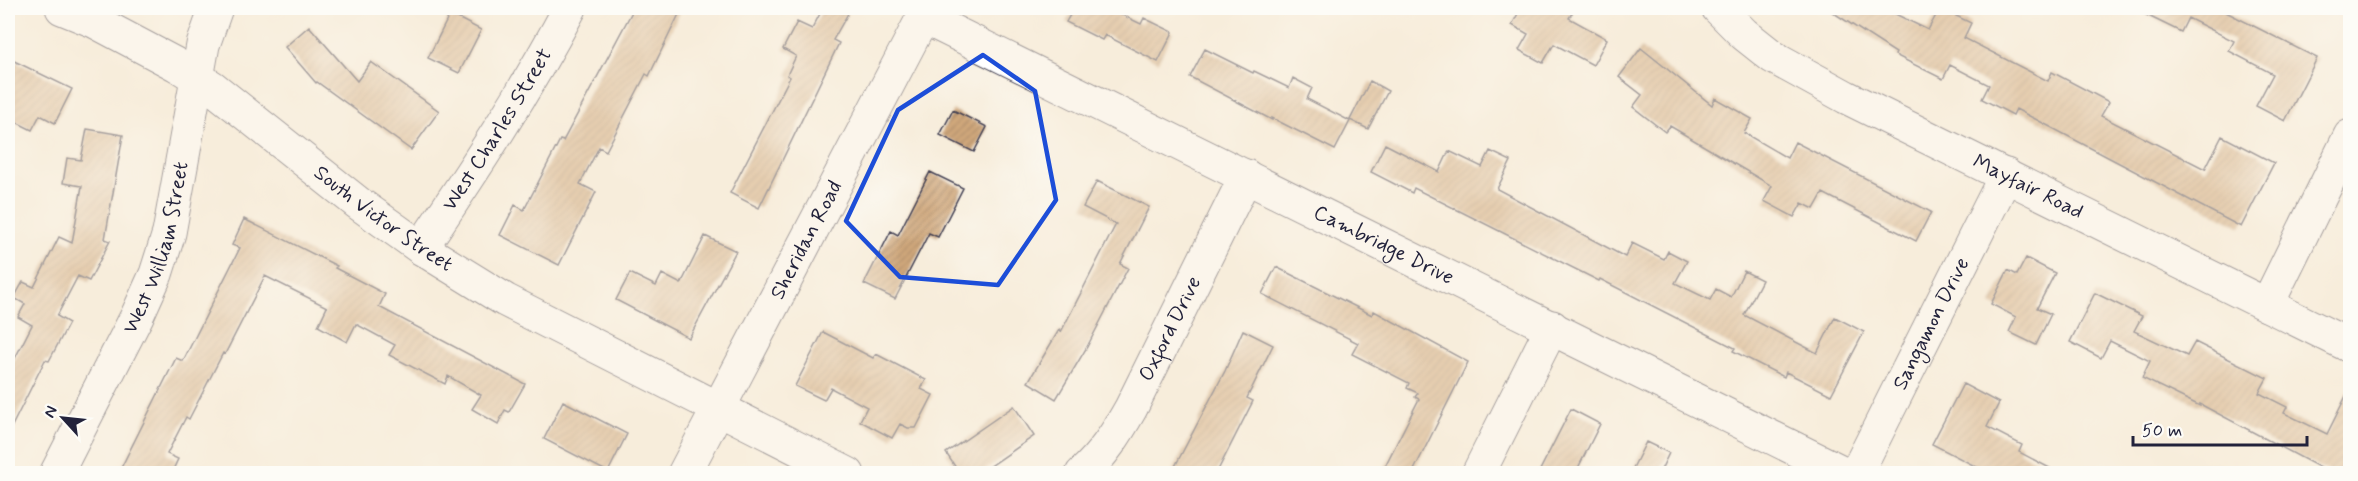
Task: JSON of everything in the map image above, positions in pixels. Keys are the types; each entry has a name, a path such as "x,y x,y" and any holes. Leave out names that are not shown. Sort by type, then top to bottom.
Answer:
{"street":[{"name":"South Victor Street","path":"62,8 94,21 196,78 245,112 358,203 421,248 505,300 848,474"},
{"name":"West William Street","path":"56,474 156,274 169,233 203,45 216,8"},
{"name":"West Charles Street","path":"421,248 479,162 543,59 570,8"},
{"name":"Mayfair Road","path":"1718,8 1744,34 1773,57 1846,97 2350,346"},
{"name":"Cambridge Drive","path":"926,12 1246,176 1846,474"},
{"name":"Sheridan Road","path":"684,474 926,12"},
{"path":"2267,304 2350,136"},
{"name":"Sangamon Drive","path":"1856,474 2006,175"},
{"name":"Oxford Drive","path":"1082,474 1113,440 1131,408 1246,176"},
{"path":"1478,474 1552,327"}],"highlighted area":[{"path":"983,55 1035,91 1056,200 998,285 900,277 846,221 898,110"}],"building":[{"path":"634,8 682,8 649,76 646,74 606,151 599,147 580,184 596,192 559,265 500,235 515,205 524,210 560,140 563,141"},
{"path":"823,8 851,8 833,40 839,43 759,208 730,193 790,77 787,75 796,56 783,49 797,22 812,29"},
{"path":"1074,8 1108,8 1141,24 1144,18 1173,32 1158,62 1105,35 1102,40 1066,22"},
{"path":"1521,8 1575,8 1569,18 1607,39 1593,65 1554,44 1543,63 1519,50 1528,34 1512,25"},
{"path":"1826,8 1883,8 1928,30 1940,8 1971,23 1964,38 2048,81 2052,72 2109,102 2101,116 2205,169 2222,136 2274,163 2241,227 2016,109 2013,115 1982,99 1989,85 1950,65 1943,79 1895,55 1896,53"},
{"path":"2132,8 2218,8 2317,58 2285,121 2256,106 2273,74 2229,51 2234,41 2188,18 2181,32"},
{"path":"450,14 481,30 459,73 428,58"},
{"path":"309,26 357,81 371,62 439,111 411,150 316,83 285,47"},
{"path":"1641,48 1712,105 1715,98 1752,119 1744,133 1787,158 1795,142 1931,212 1916,241 1823,193 1814,209 1802,203 1794,217 1764,201 1772,186 1670,126 1665,132 1633,107 1642,95 1619,77"},
{"path":"1205,49 1289,88 1293,78 1312,88 1307,99 1350,121 1335,150 1190,77"},
{"path":"8,58 72,89 55,123 40,115 32,130 8,118"},
{"path":"1370,81 1388,91 1368,129 1350,120"},
{"path":"953,110 987,127 974,152 940,135"},
{"path":"87,129 123,135 105,239 110,241 89,281 78,276 57,316 69,323 49,361 45,360 8,434 8,372 32,325 18,317 25,304 14,298 23,282 34,287 59,237 72,243 82,186 63,183 67,158 81,160"},
{"path":"1385,144 1439,172 1449,151 1482,167 1490,151 1511,161 1497,189 1625,257 1632,243 1664,259 1668,251 1687,261 1675,283 1710,300 1716,289 1731,297 1744,271 1762,280 1744,315 1817,353 1835,317 1864,332 1831,395 1786,372 1784,377 1733,351 1735,348 1600,279 1599,281 1414,188 1412,193 1371,172"},
{"path":"930,172 963,188 938,237 929,233 895,299 864,284 891,231 898,235"},
{"path":"1097,181 1149,207 1120,264 1128,268 1087,347 1056,399 1028,382 1059,330 1061,332 1116,224 1083,207"},
{"path":"244,219 337,266 335,268 385,294 379,307 525,384 509,412 505,410 498,424 472,409 481,395 448,376 445,384 389,355 395,345 356,324 347,342 318,326 327,307 265,276 225,354 223,353 189,419 186,417 167,454 178,459 171,474 118,474 176,358 183,361 240,248 232,245"},
{"path":"705,236 736,251 689,338 616,300 630,273 656,286 662,274 681,284"},
{"path":"2026,258 2055,273 2037,308 2051,314 2036,345 2009,332 2016,317 1991,304 2008,270 2017,275"},
{"path":"1276,267 1372,315 1374,311 1468,362 1412,474 1381,474 1419,399 1415,397 1418,393 1407,388 1409,383 1352,354 1358,343 1262,294"},
{"path":"2095,293 2142,316 2134,331 2187,356 2195,342 2267,378 2259,393 2287,407 2284,413 2327,434 2350,388 2350,460 2343,474 2332,474 2200,404 2200,406 2142,378 2150,361 2110,341 2101,358 2070,342"},
{"path":"1243,330 1273,345 1247,398 1253,401 1216,474 1171,474 1225,371"},
{"path":"823,332 873,358 876,354 926,380 921,389 933,395 916,428 908,428 900,424 892,438 860,421 867,407 831,388 824,400 795,386"},
{"path":"1963,384 1999,403 1987,427 2022,445 2019,452 2061,474 1976,474 1979,468 1932,444"},
{"path":"563,401 627,434 608,472 544,439"},
{"path":"1014,406 1034,436 979,474 960,474 946,453"},
{"path":"1571,409 1600,424 1575,474 1538,474"},
{"path":"1646,442 1669,453 1659,474 1630,474"}]}
